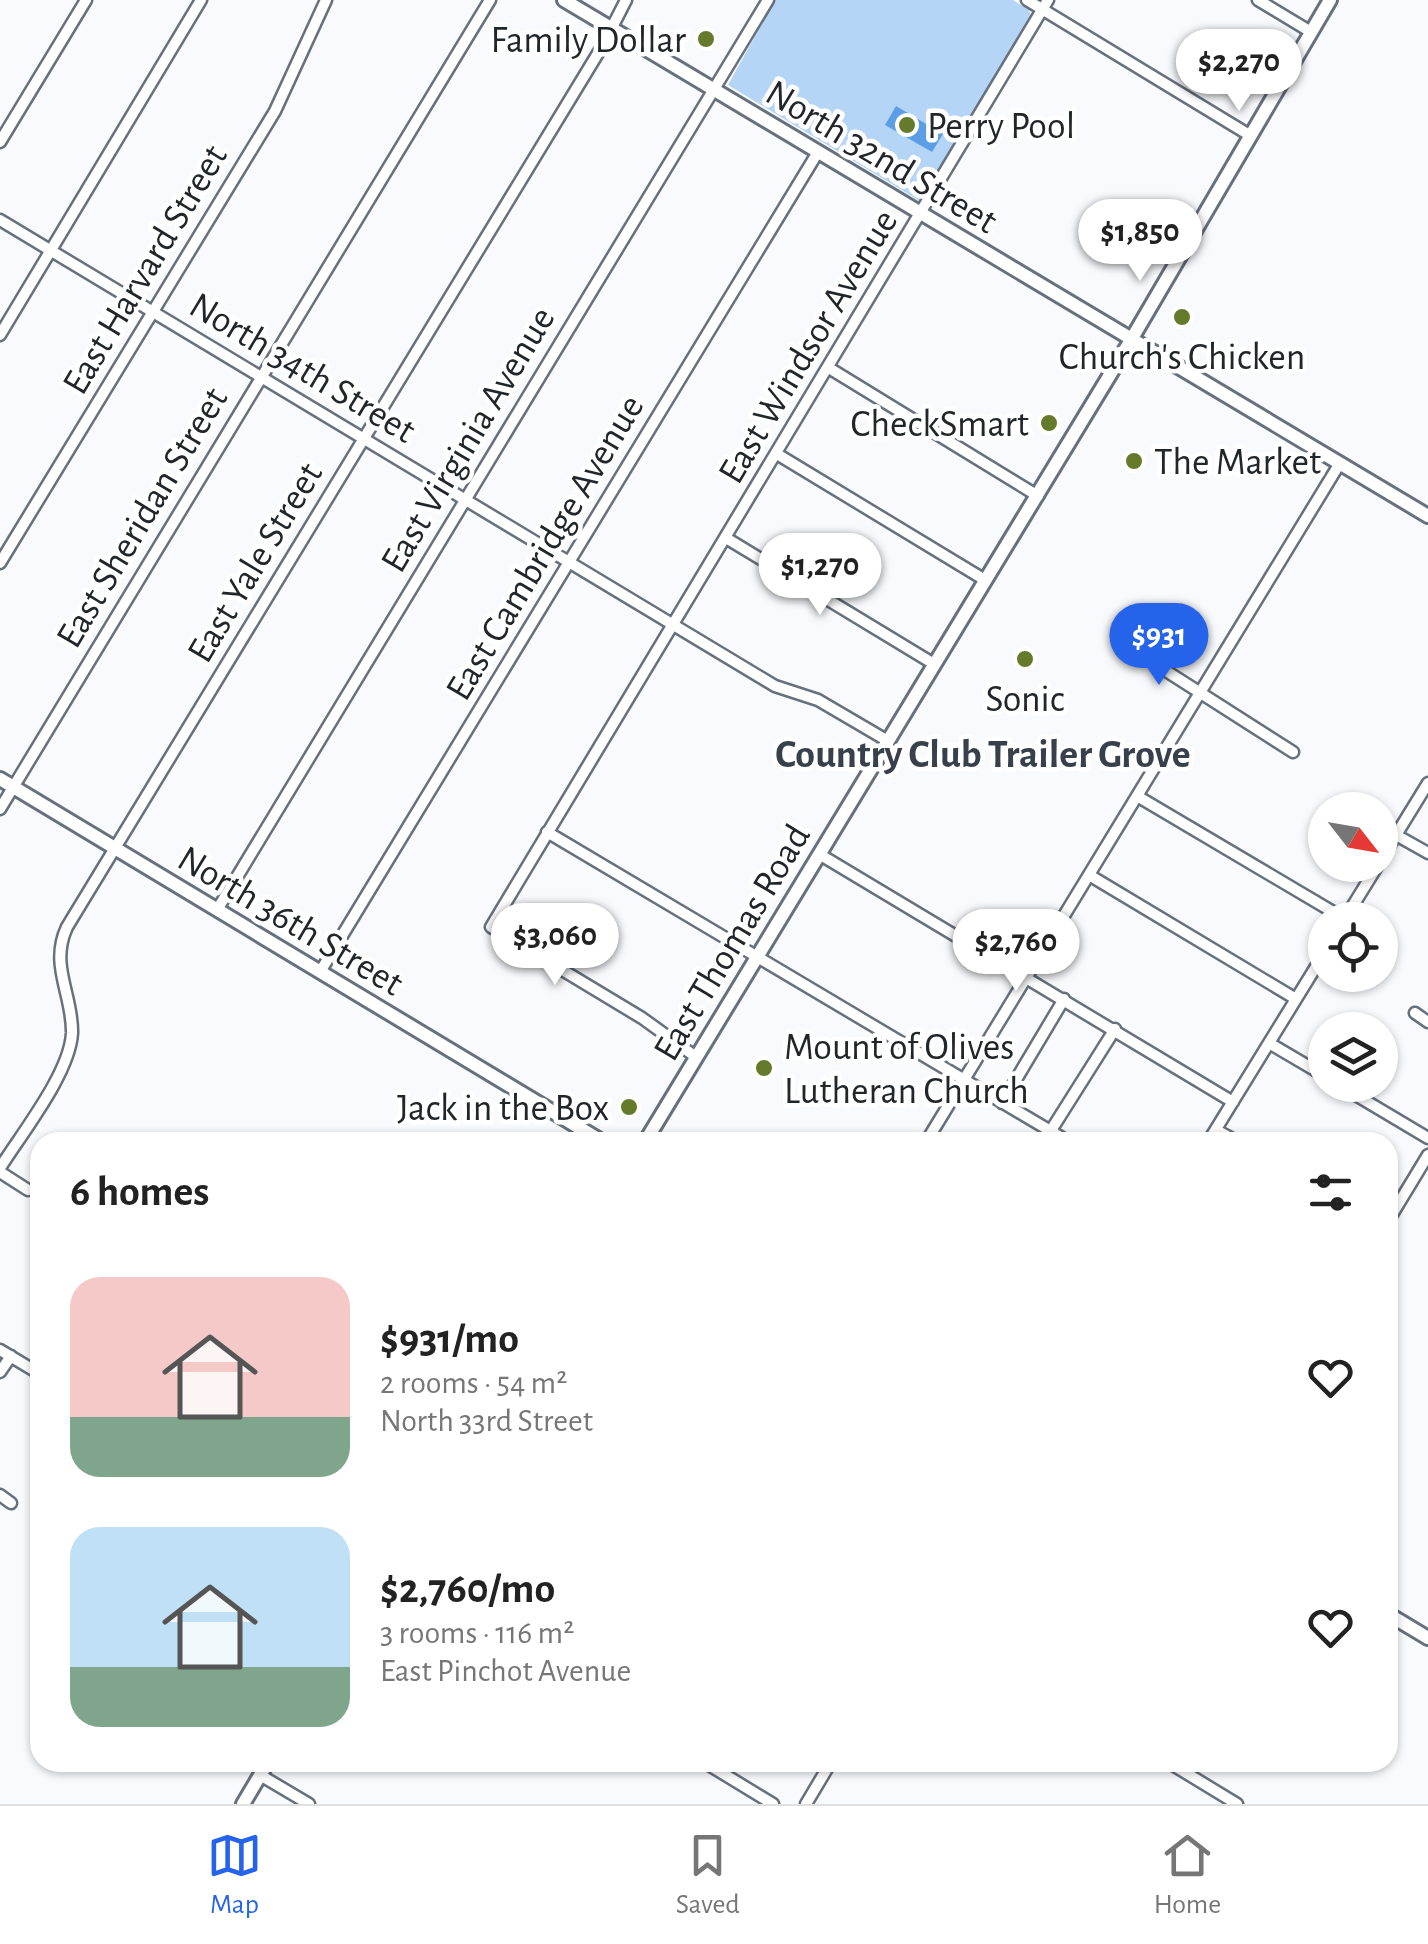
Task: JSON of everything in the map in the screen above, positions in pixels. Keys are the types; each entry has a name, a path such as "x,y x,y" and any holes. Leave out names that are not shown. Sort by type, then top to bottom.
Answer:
{"main road":[{"name":"North 32nd Street","path":"564,0 1428,516"},
{"name":"East Thomas Road","path":"651,1132 1038,496 1330,0"},
{"name":"North 36th Street","path":"0,779 586,1132"},
{"path":"1398,1620 1428,1638"},
{"path":"243,1804 262,1772"}],"street":[{"path":"0,142 86,0"},
{"path":"0,336 202,0"},
{"name":"East Harvard Street","path":"0,562 275,111 326,0"},
{"name":"East Sheridan Street","path":"0,809 490,0"},
{"name":"East Yale Street","path":"0,1170 66,1060 72,1022 58,963 62,939 626,0"},
{"name":"East Virginia Avenue","path":"216,910 768,0"},
{"path":"1026,0 1045,5 1250,136"},
{"path":"1258,0 1311,32"},
{"name":"East Windsor Avenue","path":"696,1057 642,1018 491,927 922,216 1045,5"},
{"name":"East Cambridge Avenue","path":"320,972 818,152"},
{"name":"North 34th Street","path":"0,220 775,686 818,700 888,742"},
{"path":"828,368 1038,496"},
{"path":"776,454 986,580"},
{"path":"932,1132 1340,463"},
{"path":"726,538 934,664"},
{"path":"1138,652 1293,752"},
{"path":"1398,831 1428,783"},
{"path":"1137,796 1314,902"},
{"path":"547,832 1050,1132"},
{"path":"1398,835 1428,854"},
{"path":"820,854 1233,1102"},
{"path":"1089,874 1296,999"},
{"path":"1220,1132 1216,1130 1308,980"},
{"path":"1002,1103 1064,1000"},
{"path":"1415,1014 1428,1022"},
{"path":"1053,1132 1115,1029"},
{"path":"1269,1043 1308,1066"},
{"path":"1368,1102 1428,1138"},
{"path":"1398,1204 1428,1154"},
{"path":"0,1170 28,1190"},
{"path":"0,1350 30,1368"},
{"path":"0,1372 11,1356"},
{"path":"0,1495 11,1502"},
{"path":"268,1772 309,1804"},
{"path":"720,1772 773,1804"},
{"path":"806,1804 825,1772"},
{"path":"1184,1772 1236,1804"}],"shaded area":[{"path":"775,0 1013,0 1029,10 1031,17 926,197 918,200 728,85"}],"water":[{"path":"896,106 943,134 932,152 885,125"}],"place":[{"name":"Family Dollar","path":"706,39"},
{"name":"Perry Pool","path":"907,125"},
{"name":"Church's Chicken","path":"1182,317"},
{"name":"CheckSmart","path":"1049,423"},
{"name":"The Market","path":"1134,461"},
{"name":"Sonic","path":"1025,659"},
{"name":"Mount of Olives Lutheran Church","path":"764,1068"},
{"name":"Jack in the Box","path":"629,1107"}],"district":[{"name":"Country Club Trailer Grove","path":"983,753"}]}
